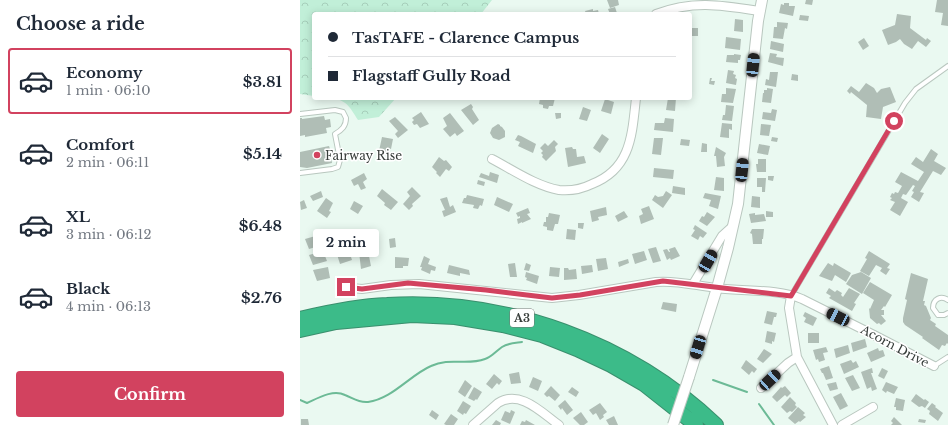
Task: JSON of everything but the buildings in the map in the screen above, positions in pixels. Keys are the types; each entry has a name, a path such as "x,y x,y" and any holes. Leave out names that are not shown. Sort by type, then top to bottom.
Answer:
{"highway":[{"name":"A3","path":"300,319 352,308 387,305 430,304 480,309 531,320 586,340 629,361 668,385 716,425"},
{"name":"A3","path":"300,330 336,322 412,315 455,317 503,325 542,335 611,365 644,384 696,425"}],"street":[{"path":"673,425 717,288 734,225 740,185 759,11 762,0"},
{"path":"661,12 683,5 706,2 759,11"},
{"path":"492,160 535,182 559,190 578,189 598,182 615,170 621,163 629,148 636,100"},
{"path":"693,284 722,236 734,225"},
{"name":"Acorn Drive","path":"341,284 352,288 362,289 390,285 419,284 552,298 580,295 656,282 668,282 791,296 802,299 934,366"},
{"path":"791,296 789,308 797,357 833,425"},
{"path":"761,388 788,363 797,357"},
{"path":"473,425 502,400 512,398 523,400 559,425"},
{"path":"842,425 873,408"}],"lane":[{"path":"791,296 905,103 916,89 948,66"},
{"path":"300,114 335,110 343,112 346,118 343,128 335,134 340,160 338,166 332,169 300,173"},
{"path":"948,300 938,298 933,305 936,313 941,315 948,314"},
{"path":"934,366 948,357"}],"green space":[{"path":"300,0 492,0 483,12 312,12 312,96 300,94"},
{"path":"340,100 394,100 379,117 358,120 344,102"}],"waterway":[{"path":"300,400 307,403 326,395 336,393 340,393 361,402 377,400 393,392 423,370 438,363 478,361 490,357 504,346 522,342"},
{"path":"713,380 747,392"},
{"path":"759,404 774,425"}],"place":[{"name":"Fairway Rise","path":"317,155"}],"route":[{"path":"346,287 362,289 408,283 552,298 580,295 663,281 791,296 894,121"}]}
